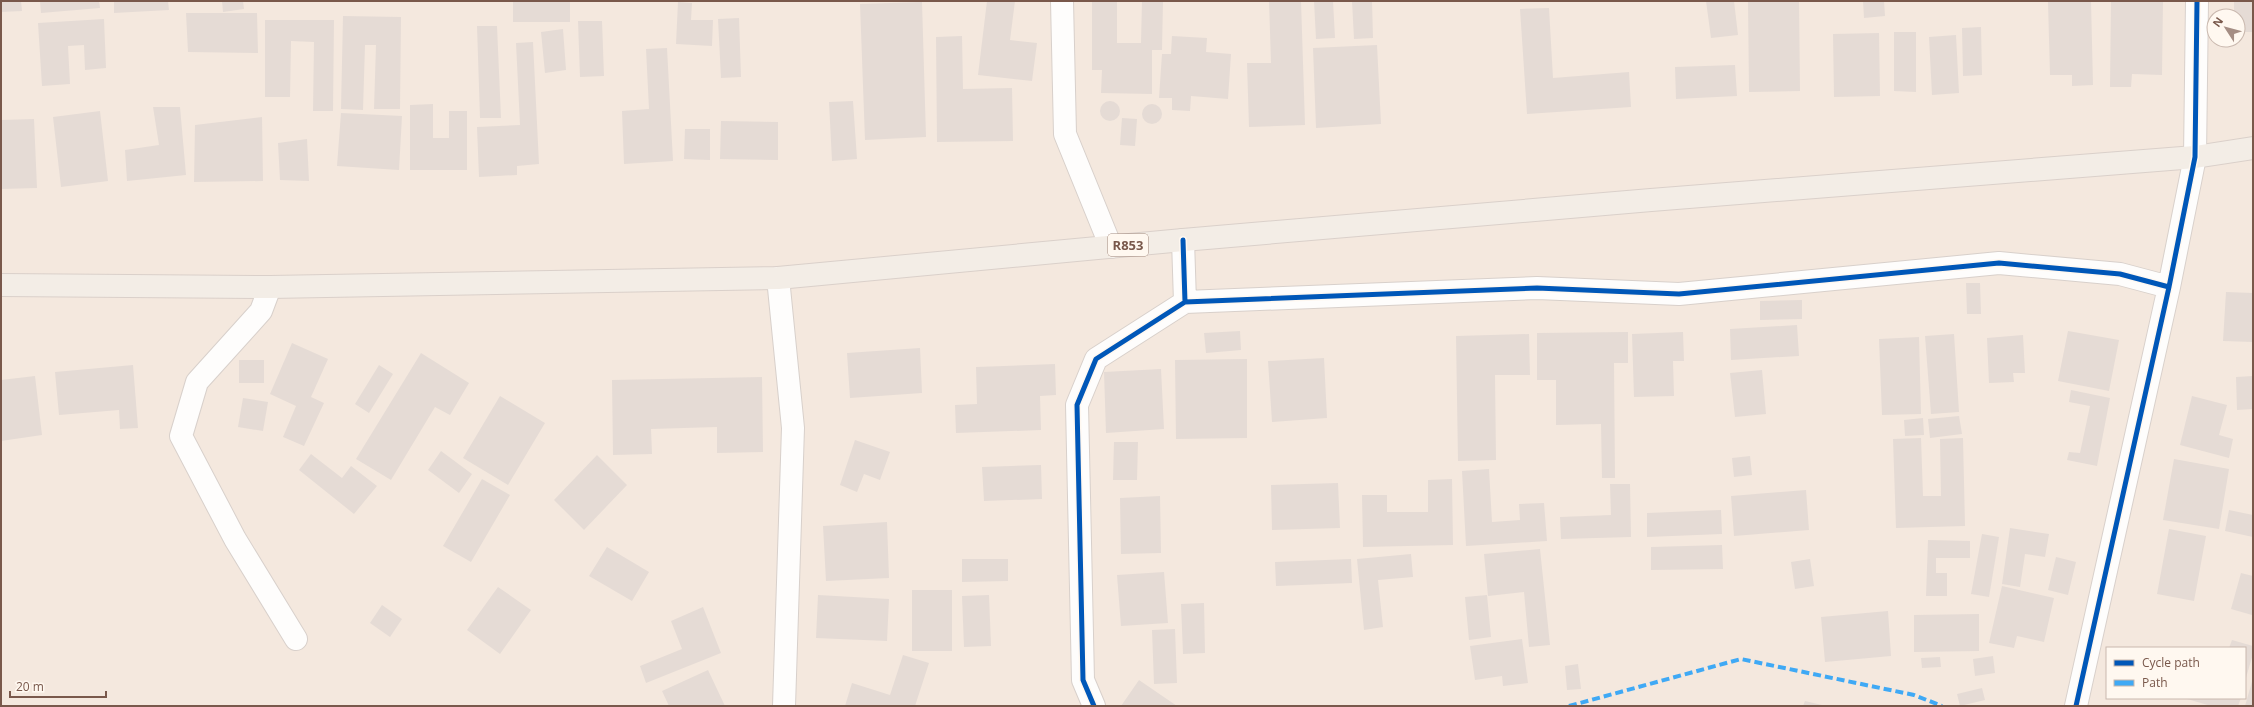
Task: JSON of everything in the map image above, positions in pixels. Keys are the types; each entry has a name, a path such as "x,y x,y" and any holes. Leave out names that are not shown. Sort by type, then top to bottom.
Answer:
{"main road":[{"name":"R853","path":"1,285 270,287 778,278 1183,240 1651,200 2195,157 2253,148"}],"street":[{"path":"1062,1 1065,134 1111,247"},
{"path":"2076,706 2169,287 2195,157 2197,1"},
{"path":"1183,240 1185,302"},
{"path":"1094,706 1083,680 1078,405 1096,359 1185,302 1537,288 1679,294 1999,263 2120,274 2169,287"},
{"path":"778,278 793,428 784,706"},
{"path":"270,287 262,311 197,382 181,436 236,539 296,638"}],"shaded area":[{"path":"1,1 2253,1 2253,706 1,706"}],"building":[{"path":"1,1 21,1 22,11 1,12"},
{"path":"40,1 99,1 100,8 41,13"},
{"path":"114,1 168,1 169,10 114,13"},
{"path":"222,1 243,1 244,9 223,12"},
{"path":"513,1 570,1 570,22 513,22"},
{"path":"987,1 1015,1 1010,40 1037,43 1032,81 978,75"},
{"path":"1092,1 1117,1 1117,43 1141,43 1142,1 1163,1 1162,50 1152,50 1152,94 1101,93 1102,70 1092,70"},
{"path":"1269,1 1301,1 1305,125 1249,127 1247,63 1271,63"},
{"path":"1314,1 1333,1 1335,38 1316,39"},
{"path":"1352,1 1372,1 1373,38 1354,39"},
{"path":"1706,1 1734,1 1738,35 1711,38"},
{"path":"1748,1 1799,1 1800,91 1749,92"},
{"path":"1863,1 1884,1 1885,16 1864,18"},
{"path":"2091,1 2093,85 2072,86 2072,75 2050,75 2048,2"},
{"path":"2111,1 2163,1 2162,75 2132,74 2131,87 2110,87"},
{"path":"2234,1 2253,1 2253,32 2246,32 2246,8 2234,8"},
{"path":"678,2 692,3 691,20 713,20 712,46 676,44"},
{"path":"922,2 926,137 865,140 860,4"},
{"path":"1549,8 1553,78 1629,72 1631,107 1527,114 1520,9"},
{"path":"186,13 257,13 258,53 188,52"},
{"path":"343,16 401,17 400,109 374,109 376,45 365,45 363,110 341,109"},
{"path":"739,18 741,77 721,78 718,19"},
{"path":"104,19 106,68 85,70 84,45 68,46 70,84 42,86 38,23"},
{"path":"265,20 334,20 333,111 313,111 314,42 291,41 290,97 265,97"},
{"path":"578,21 602,21 604,76 580,77"},
{"path":"477,26 497,26 501,118 480,118"},
{"path":"1981,27 1982,75 1963,76 1962,28"},
{"path":"563,29 566,70 545,73 541,32"},
{"path":"1894,32 1916,32 1916,92 1894,91"},
{"path":"1879,33 1880,96 1834,97 1833,34"},
{"path":"1956,35 1959,93 1932,95 1929,37"},
{"path":"962,36 963,89 1012,88 1013,141 937,142 936,37"},
{"path":"1172,36 1207,38 1206,52 1231,54 1228,99 1191,96 1190,111 1172,110 1172,98 1159,98 1162,54 1171,54"},
{"path":"533,42 539,164 517,166 517,175 479,177 477,127 520,125 516,43"},
{"path":"1377,45 1381,124 1316,128 1313,48"},
{"path":"667,48 673,161 624,164 622,111 649,109 646,49"},
{"path":"1735,65 1737,96 1676,99 1675,67"},
{"path":"853,101 857,159 832,161 829,102"},
{"path":"1110,101 1117,104 1120,111 1117,118 1110,121 1103,118 1100,111 1103,104"},
{"path":"433,104 433,138 449,138 449,111 467,111 467,170 410,170 410,105"},
{"path":"1152,104 1159,107 1162,114 1159,121 1152,124 1145,121 1142,114 1145,107"},
{"path":"153,107 180,107 186,175 127,181 125,150 159,145"},
{"path":"100,111 108,181 61,187 53,117"},
{"path":"341,113 402,116 399,170 337,166"},
{"path":"262,117 263,181 194,182 195,125"},
{"path":"1122,118 1137,119 1135,146 1120,145"},
{"path":"34,119 37,188 1,189 1,120"},
{"path":"721,121 778,122 778,160 720,159"},
{"path":"685,129 710,129 710,160 684,159"},
{"path":"307,139 309,181 280,180 278,143"},
{"path":"1966,283 1980,283 1981,314 1967,314"},
{"path":"2226,292 2253,293 2253,342 2223,341"},
{"path":"1802,300 1802,319 1760,320 1760,301"},
{"path":"1797,325 1799,356 1731,360 1730,329"},
{"path":"1240,331 1241,350 1206,353 1204,333"},
{"path":"2068,331 2119,340 2109,391 2058,381"},
{"path":"1628,332 1628,363 1614,363 1615,478 1602,478 1601,424 1556,425 1556,380 1537,380 1537,333"},
{"path":"1683,332 1684,361 1673,361 1674,396 1634,397 1632,334"},
{"path":"1529,334 1530,375 1495,375 1496,460 1458,461 1456,336"},
{"path":"1954,334 1959,412 1931,414 1925,336"},
{"path":"2023,335 2025,373 2013,373 2014,382 1989,383 1987,338"},
{"path":"1919,337 1921,414 1882,415 1879,339"},
{"path":"292,343 328,359 311,397 324,403 304,446 283,437 296,406 270,394"},
{"path":"920,348 922,393 850,398 847,353"},
{"path":"421,353 469,383 450,415 435,407 391,480 356,459"},
{"path":"1324,358 1327,418 1272,422 1268,361"},
{"path":"1247,359 1247,438 1176,439 1175,360"},
{"path":"239,360 264,360 264,383 239,383"},
{"path":"1055,364 1056,395 1040,396 1041,430 956,433 955,405 977,404 976,367"},
{"path":"133,365 138,428 120,429 119,410 59,415 55,372"},
{"path":"379,365 393,374 369,413 355,404"},
{"path":"1161,369 1164,429 1106,433 1104,372"},
{"path":"1762,370 1766,414 1735,417 1730,373"},
{"path":"35,376 42,435 1,441 1,380"},
{"path":"2253,376 2253,409 2237,410 2236,377"},
{"path":"762,377 763,452 717,453 717,427 651,429 652,454 613,455 612,380"},
{"path":"2071,390 2110,398 2097,466 2067,460 2069,452 2080,453 2090,406 2069,402"},
{"path":"500,396 545,423 508,485 463,458"},
{"path":"2192,396 2227,405 2219,435 2233,439 2229,458 2180,445"},
{"path":"243,398 268,402 263,431 238,427"},
{"path":"1959,416 1962,434 1930,438 1928,419"},
{"path":"1923,418 1924,435 1905,436 1904,420"},
{"path":"1921,438 1923,496 1941,496 1940,439 1963,438 1965,526 1896,528 1893,439"},
{"path":"855,440 890,452 880,480 864,474 857,492 840,485"},
{"path":"1114,442 1138,442 1137,480 1113,480"},
{"path":"441,451 472,474 459,493 428,470"},
{"path":"311,454 342,478 351,466 377,486 354,514 299,470"},
{"path":"597,455 627,485 584,530 554,500"},
{"path":"1750,456 1752,475 1734,477 1732,458"},
{"path":"2174,459 2229,469 2219,529 2163,520"},
{"path":"1041,465 1042,499 984,501 982,467"},
{"path":"1489,469 1492,522 1520,520 1519,504 1544,503 1547,541 1466,546 1462,471"},
{"path":"482,479 510,495 471,562 443,546"},
{"path":"1452,479 1453,545 1363,547 1362,495 1387,495 1387,512 1428,512 1428,480"},
{"path":"1338,483 1340,528 1272,530 1271,485"},
{"path":"1610,484 1630,484 1631,537 1561,539 1560,517 1611,515"},
{"path":"1806,490 1809,530 1734,536 1731,496"},
{"path":"1160,496 1161,553 1121,554 1120,498"},
{"path":"1721,510 1722,534 1647,537 1647,513"},
{"path":"2229,510 2253,515 2253,537 2225,531"},
{"path":"887,522 889,578 826,581 823,526"},
{"path":"2010,528 2049,534 2045,557 2025,554 2020,587 2002,584"},
{"path":"2169,529 2206,536 2194,601 2157,594"},
{"path":"1982,534 1999,537 1989,597 1971,594"},
{"path":"1928,540 1970,541 1970,558 1936,558 1936,573 1947,573 1947,596 1926,596"},
{"path":"1722,545 1723,569 1651,570 1651,547"},
{"path":"607,547 649,572 632,601 589,576"},
{"path":"1540,549 1550,645 1529,647 1524,592 1488,596 1484,554"},
{"path":"1411,554 1413,577 1378,580 1383,627 1364,630 1357,559"},
{"path":"2056,557 2076,562 2068,595 2048,590"},
{"path":"962,559 1008,559 1008,581 962,582"},
{"path":"1351,559 1352,583 1276,586 1275,562"},
{"path":"1810,559 1814,586 1795,589 1791,562"},
{"path":"1164,572 1168,623 1121,626 1117,575"},
{"path":"2241,573 2253,576 2252,615 2231,609"},
{"path":"2002,586 2054,598 2044,642 2017,636 2014,648 1989,643"},
{"path":"498,587 531,610 500,654 467,630"},
{"path":"912,590 952,590 952,651 912,651"},
{"path":"818,595 889,599 887,641 816,638"},
{"path":"989,595 991,646 964,647 962,596"},
{"path":"1487,595 1491,637 1469,640 1465,597"},
{"path":"1204,603 1205,653 1183,654 1181,604"},
{"path":"382,605 402,619 390,637 370,623"},
{"path":"703,607 721,653 646,683 640,666 682,649 671,621"},
{"path":"1888,611 1891,656 1825,662 1821,617"},
{"path":"1979,614 1979,651 1914,652 1914,615"},
{"path":"1175,629 1177,683 1154,684 1152,630"},
{"path":"1522,639 1528,683 1503,686 1502,676 1475,680 1470,646"},
{"path":"2232,640 2253,646 2253,654 2246,678 2246,647 2229,647"},
{"path":"903,655 929,663 915,706 845,706 852,683 890,695"},
{"path":"1993,656 1995,673 1975,676 1973,659"},
{"path":"1940,657 1941,667 1922,668 1921,658"},
{"path":"1578,664 1581,689 1567,690 1565,666"},
{"path":"708,670 725,706 669,706 662,691"},
{"path":"2253,678 2253,706 2245,706"},
{"path":"1139,680 1177,706 1121,706"},
{"path":"1982,688 1985,700 1960,706 1957,694"},
{"path":"2187,699 2241,699 2238,706 2211,706"},
{"path":"1805,701 1822,705 1822,706 1803,706"}],"marked path":[{"path":"1569,706 1741,659 1914,695 1942,706"}],"cycle path":[{"path":"2076,706 2169,287 2195,157 2197,1"},
{"path":"1094,706 1083,680 1077,405 1096,359 1185,302 1183,240"},
{"path":"1185,302 1537,288 1679,294 1999,263 2120,274 2169,287"}]}
